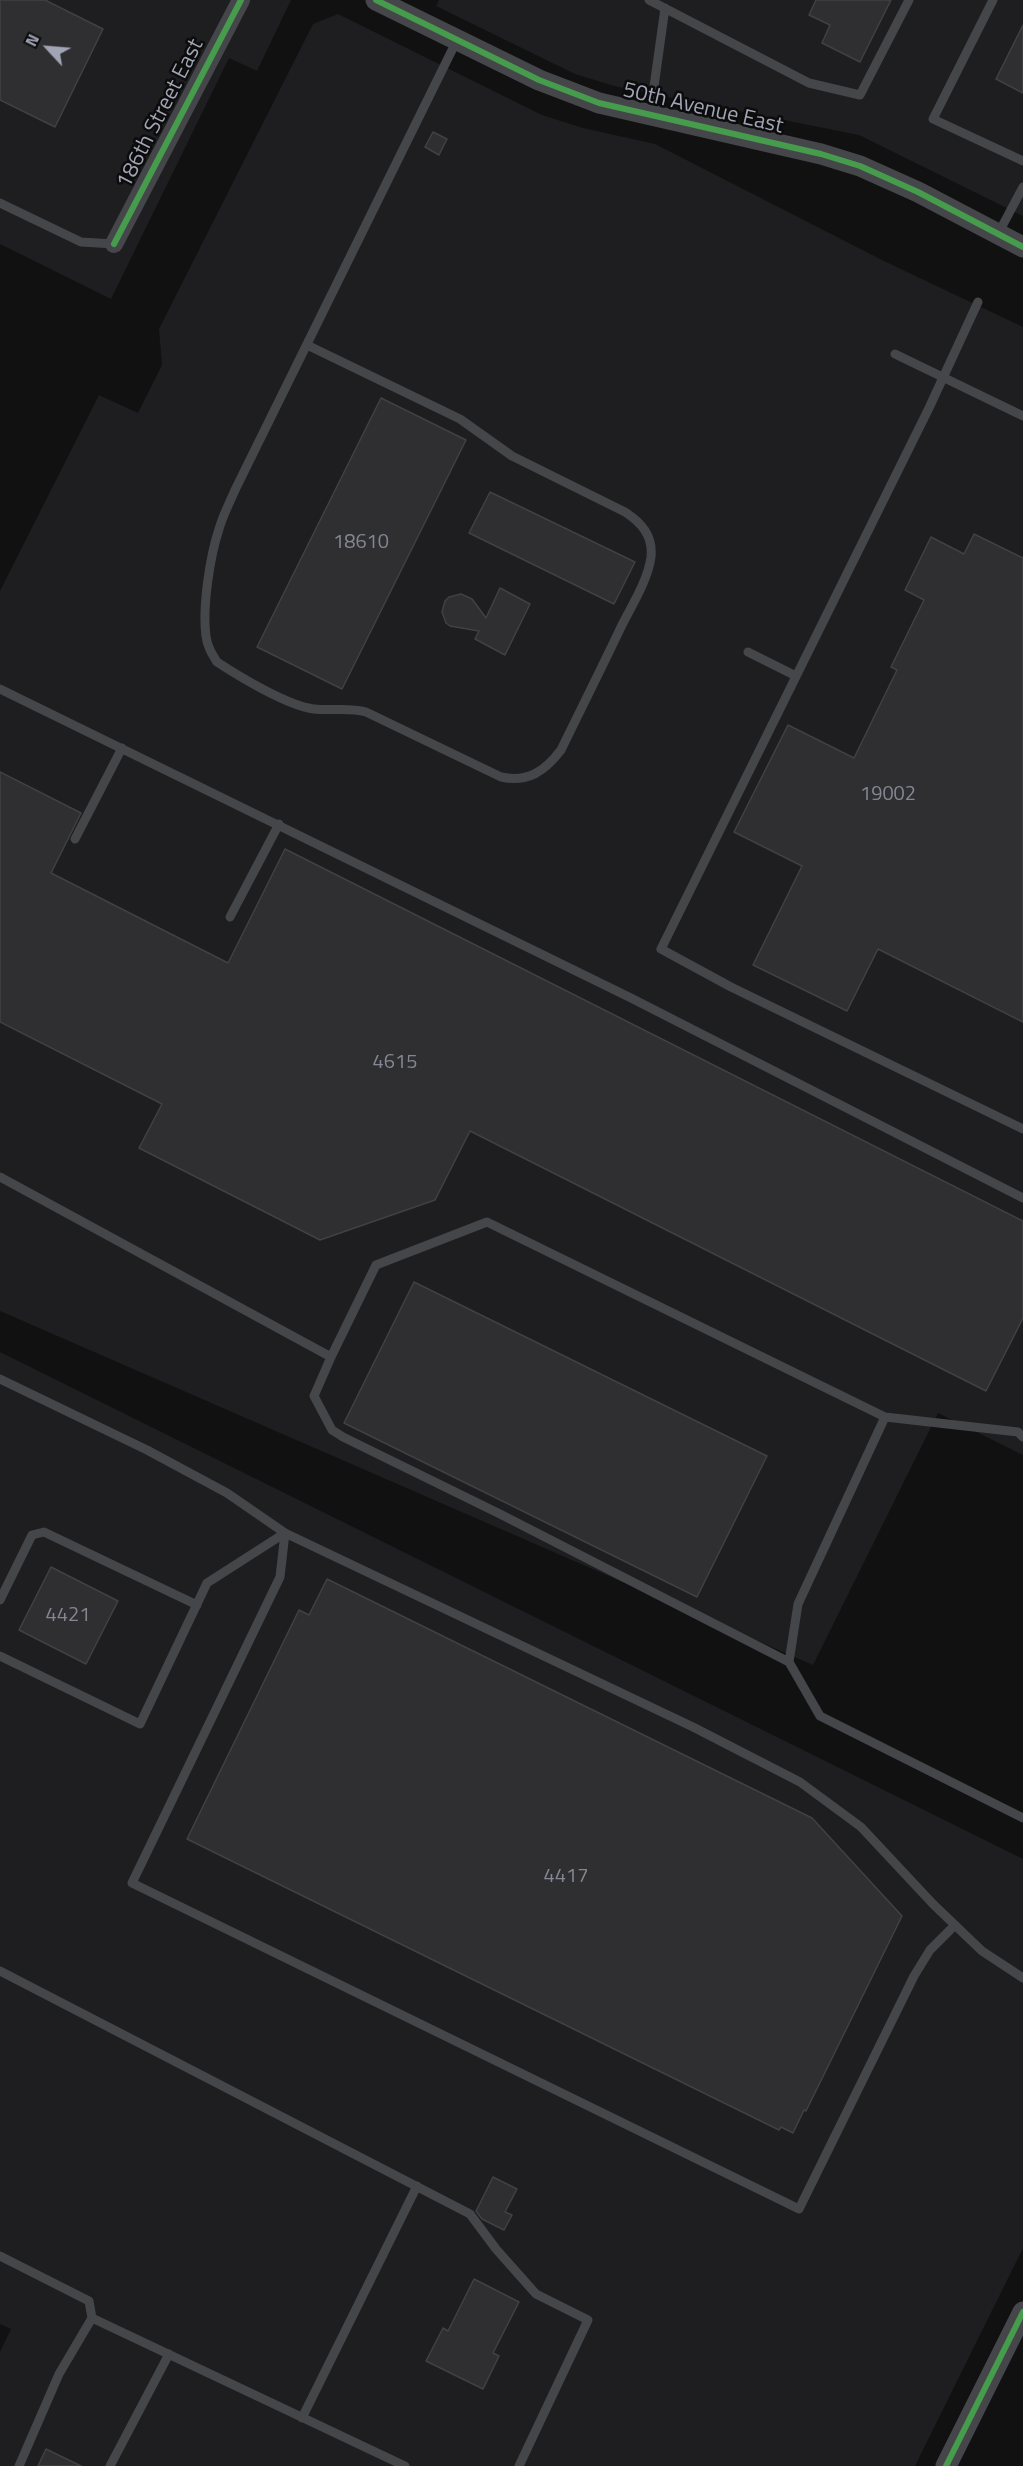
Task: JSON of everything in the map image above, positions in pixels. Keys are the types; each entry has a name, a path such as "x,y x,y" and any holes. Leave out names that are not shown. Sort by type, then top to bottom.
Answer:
{"street":[{"name":"186th Street East","path":"114,244 241,0"},
{"name":"50th Avenue East","path":"376,0 539,80 599,103 821,154 860,166 918,192 1023,247"},
{"path":"946,2466 1023,2312"}],"lane":[{"path":"649,0 809,83 860,95 909,0"},
{"path":"993,0 933,119 1023,161"},
{"path":"650,116 665,8"},
{"path":"307,345 460,419 512,456 625,512 638,520 645,529 651,544 651,558 639,591 561,750 543,770 524,779 501,777 374,715 357,710 313,709 293,704 217,662 206,637 209,574 219,529 235,489 457,40"},
{"path":"998,234 1023,187"},
{"path":"0,203 81,242 114,244"},
{"path":"978,302 661,949 731,987 1023,1129"},
{"path":"895,354 1023,416"},
{"path":"748,652 796,676"},
{"path":"0,689 632,998 1023,1198"},
{"path":"75,839 122,748"},
{"path":"230,917 279,824"},
{"path":"0,1177 331,1357"},
{"path":"1022,1431 885,1417 487,1222 376,1265 314,1396 332,1430 789,1662 820,1716 1023,1818"},
{"path":"0,1380 187,1472 227,1494 285,1533 693,1727 800,1782 861,1827 982,1951 1023,1978"},
{"path":"789,1662 798,1604 885,1417"},
{"path":"0,1600 32,1535 44,1532 197,1605"},
{"path":"0,1656 140,1724 207,1583 285,1533"},
{"path":"285,1533 280,1577 132,1883 799,2209 914,1976 930,1950 955,1925"},
{"path":"0,1971 470,2214 496,2249 536,2294 588,2320 519,2466"},
{"path":"302,2418 417,2186"},
{"path":"0,2256 89,2301 92,2318 59,2374 19,2466"},
{"path":"92,2318 405,2466"},
{"path":"110,2466 169,2354"}],"shaded area":[{"path":"0,0 291,0 257,71 229,58 111,299 0,244"},
{"path":"439,0 1023,0 1023,216 859,135 614,86 575,74 436,6"},
{"path":"338,14 542,115 583,128 655,144 884,261 1023,327 1023,1455 938,1413 813,1665 0,1311 0,591 99,395 138,413 162,365 159,329 313,24"},
{"path":"0,1352 1023,1859 1023,2248 915,2466 0,2466 0,2352 11,2329 0,2324"}],"building":[{"path":"0,0 45,0 103,29 55,127 0,100"},
{"path":"816,0 891,0 860,62 822,43 830,25 809,15"},
{"path":"1023,25 1023,93 996,79"},
{"path":"433,132 447,139 439,155 425,147"},
{"path":"381,398 466,440 342,689 257,647"},
{"path":"490,492 635,562 614,604 469,533"},
{"path":"974,534 1023,558 1023,1022 878,949 847,1011 753,965 802,866 734,832 788,725 854,758 897,670 891,667 924,600 905,590 931,537 964,554"},
{"path":"500,588 530,604 505,655 475,639 479,631 450,626 446,623 442,612 445,601 449,597 461,594 472,599 486,618"},
{"path":"0,772 81,813 51,873 228,963 285,849 1023,1221 1023,1318 986,1391 470,1131 435,1200 320,1240 139,1148 162,1104 0,1022"},
{"path":"414,1282 767,1456 697,1597 344,1423"},
{"path":"51,1567 118,1601 86,1664 19,1630"},
{"path":"327,1579 812,1818 902,1916 793,2133 781,2127 779,2130 187,1839 299,1610 309,1615"},
{"path":"493,2177 517,2189 505,2212 512,2215 504,2230 482,2219 476,2211"},
{"path":"474,2279 519,2302 493,2353 499,2356 483,2389 426,2361 443,2328 448,2331"},
{"path":"46,2449 81,2466 38,2466"}],"cycle path":[{"path":"114,244 241,0"},
{"path":"376,0 539,80 599,103 821,154 860,166 918,192 1023,247"},
{"path":"946,2466 1023,2312"}]}
